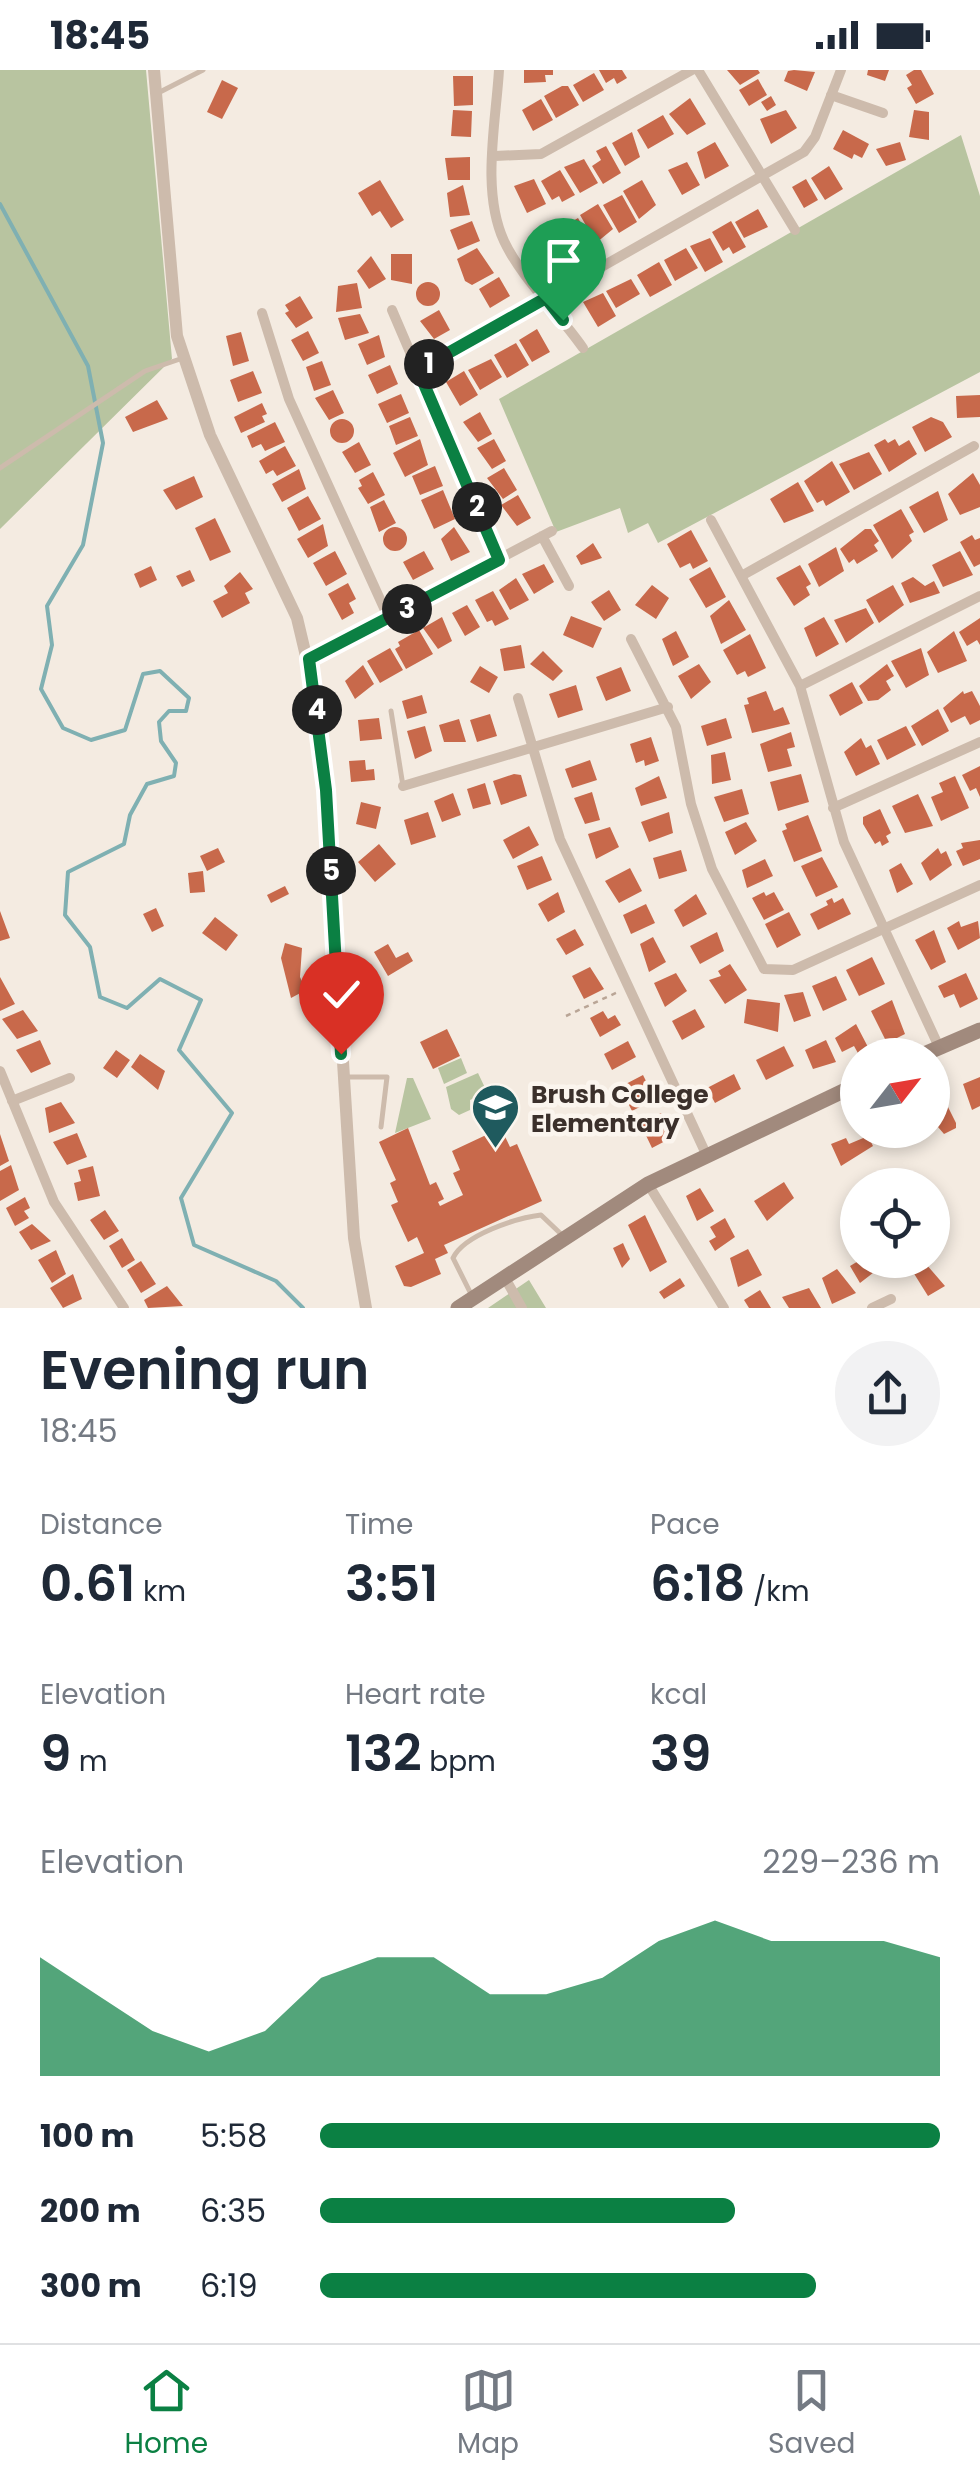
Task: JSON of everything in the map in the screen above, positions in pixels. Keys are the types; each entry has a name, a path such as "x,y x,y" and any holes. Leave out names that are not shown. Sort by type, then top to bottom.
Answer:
{"main road":[{"path":"950,1042 980,1030"},
{"path":"458,1308 648,1184 840,1092"}],"street":[{"path":"154,70 170,290 183,358 220,458 288,597 309,659 326,790 354,1238 366,1308"},
{"path":"499,70 493,199 504,240 582,348"},
{"path":"494,156 541,154 695,70 795,230"},
{"path":"418,370 804,152 815,137 841,70"},
{"path":"831,95 882,112"},
{"path":"392,310 499,560"},
{"path":"262,313 288,399 389,619"},
{"path":"742,575 974,446"},
{"path":"712,520 800,686 833,808 935,1038"},
{"path":"309,659 547,534 569,586"},
{"path":"800,686 980,596"},
{"path":"630,639 668,707 691,804 712,869 757,962 772,972 792,970 980,885"},
{"path":"518,698 560,840 706,1154"},
{"path":"403,786 668,707"},
{"path":"833,808 980,742"},
{"path":"0,1071 54,1202 124,1308"},
{"path":"12,1101 70,1078"},
{"path":"648,1184 724,1308"},
{"path":"505,1278 522,1308"},
{"path":"872,1308 891,1298"}],"lane":[{"path":"156,94 204,70"},
{"path":"0,468 144,371 183,358"},
{"path":"391,711 403,786"},
{"path":"342,1077 387,1077 382,1128"},
{"path":"474,1299 453,1258 465,1243 524,1217 550,1219 563,1236"}],"path":[{"path":"566,1016 628,987"}],"green space":[{"path":"0,70 146,70 172,359 0,529"},
{"path":"961,135 980,196 980,372 658,543 648,523 628,533 620,508 556,532 499,399"},
{"path":"461,1058 467,1073 444,1084 438,1068"},
{"path":"478,1073 487,1092 470,1100 470,1110 459,1115 451,1109 446,1087"},
{"path":"407,1078 413,1078 431,1119 395,1133"},
{"path":"529,1280 546,1308 488,1308"}],"building":[{"path":"524,70 553,70 553,75 545,75 546,82 524,83"},
{"path":"599,70 622,70 627,78 617,84 614,78 606,83"},
{"path":"727,70 758,70 760,73 740,85"},
{"path":"868,70 889,70 885,81 867,75"},
{"path":"921,70 934,94 916,104 907,88 912,85 906,75"},
{"path":"788,71 815,72 807,91 784,81"},
{"path":"594,73 604,90 583,102 573,85"},
{"path":"453,76 473,76 473,105 454,106"},
{"path":"758,79 767,95 749,106 739,90"},
{"path":"222,80 238,88 222,119 207,112"},
{"path":"568,86 579,105 556,118 544,96"},
{"path":"771,96 776,105 767,111 761,102"},
{"path":"690,98 706,124 687,135 669,114"},
{"path":"541,99 553,120 533,131 522,110"},
{"path":"453,110 472,111 471,137 451,136"},
{"path":"786,110 797,128 771,144 760,119"},
{"path":"914,110 929,112 929,140 909,137"},
{"path":"663,115 674,134 648,149 637,130"},
{"path":"843,130 869,144 862,158 854,154 852,159 833,149"},
{"path":"632,132 640,157 625,166 612,143"},
{"path":"715,142 729,166 705,179 697,152"},
{"path":"900,142 906,160 886,166 876,149"},
{"path":"606,146 621,173 603,184 592,166 601,160 596,151"},
{"path":"470,157 470,180 448,180 445,158"},
{"path":"584,159 598,183 580,193 564,167"},
{"path":"687,162 700,185 682,195 668,170"},
{"path":"829,166 843,189 825,200 811,178"},
{"path":"560,170 575,195 562,202 559,196 552,200 541,181"},
{"path":"534,179 546,204 527,213 514,186"},
{"path":"806,179 818,200 804,208 792,187"},
{"path":"380,180 404,220 391,228 380,211 372,216 358,193"},
{"path":"642,180 656,205 639,219 623,191"},
{"path":"463,185 470,215 450,217 447,193"},
{"path":"622,195 637,222 619,233 603,205"},
{"path":"598,204 613,229 596,243 580,215"},
{"path":"758,209 768,227 744,238 735,222"},
{"path":"578,218 594,246 576,256 563,234 569,231 566,225"},
{"path":"472,221 480,241 458,250 450,230"},
{"path":"731,221 746,247 733,254 729,247 723,251 712,232"},
{"path":"560,236 572,258 550,271 537,248"},
{"path":"710,238 723,262 705,272 690,246"},
{"path":"477,248 494,273 472,285 465,281 457,259"},
{"path":"686,248 698,268 675,281 664,260"},
{"path":"391,254 412,254 412,284 391,280"},
{"path":"371,256 386,279 369,289 357,271"},
{"path":"659,262 672,285 650,297 637,275"},
{"path":"499,277 510,296 490,308 479,289"},
{"path":"631,279 640,294 616,308 606,291"},
{"path":"428,282 440,294 428,306 416,294"},
{"path":"357,283 362,308 336,312 338,286"},
{"path":"603,293 616,316 598,327 583,302"},
{"path":"300,296 313,318 296,328 285,313 289,311 285,305"},
{"path":"439,310 450,330 434,339 420,321"},
{"path":"360,314 369,333 345,340 338,318"},
{"path":"537,329 550,352 532,362 519,340"},
{"path":"308,331 319,353 303,361 291,340"},
{"path":"241,332 249,361 233,366 226,336"},
{"path":"379,335 385,357 367,365 358,344"},
{"path":"516,343 529,365 507,378 494,355"},
{"path":"491,359 502,377 480,390 468,370"},
{"path":"322,361 331,385 314,391 306,367"},
{"path":"390,365 398,384 377,394 368,375"},
{"path":"253,371 262,393 238,402 230,380"},
{"path":"464,371 478,395 460,406 446,382"},
{"path":"333,390 344,413 329,420 315,398"},
{"path":"401,394 409,413 387,423 378,404"},
{"path":"980,395 980,417 957,418 956,396"},
{"path":"157,400 168,419 133,432 125,417"},
{"path":"262,403 267,414 262,416 265,422 241,433 234,417"},
{"path":"480,412 492,434 478,442 463,422"},
{"path":"410,417 418,436 396,445 389,426"},
{"path":"931,417 943,422 952,437 925,452 912,427"},
{"path":"342,419 354,431 342,443 330,431"},
{"path":"275,422 285,442 265,451 261,444 252,448 247,436"},
{"path":"420,439 428,465 405,477 393,453"},
{"path":"494,439 506,461 492,469 477,448"},
{"path":"885,439 888,443 895,439 899,446 909,440 917,454 889,472 874,445"},
{"path":"359,442 371,465 355,473 342,452"},
{"path":"285,446 296,466 277,476 273,470 266,474 259,461"},
{"path":"869,452 882,474 854,490 839,464"},
{"path":"832,461 850,492 826,506 823,500 817,503 804,481"},
{"path":"435,466 443,486 420,495 412,476"},
{"path":"504,468 517,490 503,499 487,478"},
{"path":"299,469 306,489 282,502 272,484"},
{"path":"373,472 385,495 368,504 358,488 362,486 359,480"},
{"path":"973,473 980,485 980,507 960,515 948,494"},
{"path":"194,476 203,497 176,510 163,490"},
{"path":"798,482 814,511 784,523 770,499"},
{"path":"443,490 455,519 434,529 421,500"},
{"path":"938,491 948,520 924,533 909,507"},
{"path":"518,495 531,518 517,526 501,505"},
{"path":"308,496 321,519 299,531 287,508"},
{"path":"384,500 396,523 379,532 370,507"},
{"path":"901,509 914,532 909,535 912,541 892,559 873,525"},
{"path":"215,518 231,552 210,561 195,528"},
{"path":"323,524 328,546 308,558 297,539"},
{"path":"395,527 407,539 395,551 383,539"},
{"path":"454,527 470,552 451,561 441,539"},
{"path":"865,529 871,529 879,541 874,545 878,551 857,564 854,559 849,563 840,549"},
{"path":"691,530 708,561 693,569 690,563 680,568 667,544"},
{"path":"972,535 975,540 980,538 980,564 974,567 960,542"},
{"path":"593,543 602,558 581,565 576,556"},
{"path":"836,547 844,571 819,587 808,564"},
{"path":"335,551 347,574 326,586 313,563"},
{"path":"424,551 434,569 413,580 403,562"},
{"path":"960,551 973,575 943,587 932,565"},
{"path":"544,564 554,582 534,594 522,574"},
{"path":"800,565 811,584 806,587 810,595 794,606 776,578"},
{"path":"151,566 157,580 140,588 134,574"},
{"path":"710,567 726,597 706,608 689,579"},
{"path":"190,570 195,581 182,587 176,576"},
{"path":"240,572 253,589 245,593 250,603 222,618 213,601 228,593 224,586"},
{"path":"913,577 925,586 934,581 940,593 910,603 901,583"},
{"path":"516,578 529,600 510,610 499,590"},
{"path":"348,583 356,599 349,603 354,613 342,620 328,594"},
{"path":"652,585 669,598 656,619 635,605"},
{"path":"893,585 904,605 879,623 866,600"},
{"path":"609,590 621,610 604,621 591,602"},
{"path":"493,591 509,619 495,626 492,620 487,622 475,600"},
{"path":"729,600 746,630 721,644 710,616"},
{"path":"467,605 480,627 465,636 452,613"},
{"path":"866,608 874,623 846,643 834,620"},
{"path":"571,616 602,628 593,648 563,635"},
{"path":"442,617 452,641 438,649 423,628"},
{"path":"824,617 839,644 816,657 804,628"},
{"path":"980,618 980,645 977,640 967,646 959,632"},
{"path":"419,630 433,654 406,669 395,649 400,646 398,642"},
{"path":"676,631 689,657 673,666 662,639"},
{"path":"954,631 967,661 938,673 927,652"},
{"path":"750,634 766,668 748,677 745,671 737,675 723,650"},
{"path":"521,645 525,668 504,671 500,649"},
{"path":"390,648 403,670 380,683 367,661"},
{"path":"921,648 929,675 906,688 891,661"},
{"path":"543,651 563,671 553,681 530,664"},
{"path":"699,664 711,682 691,699 678,676"},
{"path":"887,664 894,676 886,681 891,690 878,700 868,701 859,686"},
{"path":"363,665 374,684 355,699 345,681"},
{"path":"480,666 498,677 489,693 470,682"},
{"path":"621,667 631,691 606,701 596,677"},
{"path":"852,682 863,703 840,716 829,695"},
{"path":"576,685 583,710 558,718 549,694"},
{"path":"766,691 774,711 783,707 790,724 752,733 744,705 749,704 747,698"},
{"path":"963,691 972,691 980,706 980,720 970,725 965,716 951,723 943,708"},
{"path":"422,695 427,713 407,719 402,701"},
{"path":"938,709 949,731 922,746 911,726"},
{"path":"490,714 497,736 477,742 470,720"},
{"path":"379,718 382,739 360,741 358,720"},
{"path":"726,718 732,738 707,746 701,726"},
{"path":"459,719 466,742 444,742 439,725"},
{"path":"425,726 432,751 415,759 407,731"},
{"path":"906,726 916,745 887,760 877,740"},
{"path":"791,732 795,747 787,749 792,766 768,772 760,744"},
{"path":"651,737 659,761 645,766 644,760 636,763 630,744"},
{"path":"861,738 866,748 871,745 880,764 856,776 844,752"},
{"path":"725,752 731,780 712,784 711,755"},
{"path":"365,760 366,770 374,769 375,780 351,782 349,761"},
{"path":"590,760 597,780 572,788 565,769"},
{"path":"980,766 980,797 976,788 970,791 962,775"},
{"path":"801,774 809,802 778,811 770,782"},
{"path":"521,775 527,796 501,805 493,781"},
{"path":"659,776 667,798 641,806 635,788"},
{"path":"955,776 969,808 941,821 931,797 943,792 939,783"},
{"path":"485,783 491,804 473,809 467,789"},
{"path":"742,789 749,814 724,822 714,797"},
{"path":"592,792 600,820 585,824 574,798"},
{"path":"453,793 461,815 442,822 434,801"},
{"path":"918,794 933,826 905,833 892,806"},
{"path":"361,802 381,807 376,829 356,824"},
{"path":"880,809 891,833 886,836 889,842 882,846 880,841 875,844 863,824 863,817"},
{"path":"428,812 436,837 411,845 404,820"},
{"path":"669,812 673,833 649,842 641,822"},
{"path":"808,815 822,851 794,862 782,831 787,829 785,824"},
{"path":"746,822 757,841 735,855 725,832"},
{"path":"529,826 539,845 513,859 503,840"},
{"path":"610,827 619,847 596,859 588,834"},
{"path":"980,840 980,859 963,866 956,851 963,848 961,843"},
{"path":"379,844 396,864 375,882 358,862"},
{"path":"218,848 225,862 207,871 200,856"},
{"path":"938,848 941,854 946,851 952,865 930,881 921,863"},
{"path":"681,850 687,871 659,879 653,858"},
{"path":"542,856 552,880 527,890 517,866"},
{"path":"822,857 838,887 816,897 801,866"},
{"path":"765,859 773,876 747,888 742,870"},
{"path":"901,863 913,884 897,893 889,870"},
{"path":"630,868 642,891 619,903 605,881"},
{"path":"203,871 205,892 190,893 188,873"},
{"path":"285,886 289,894 271,903 267,895"},
{"path":"558,892 565,912 548,922 538,904"},
{"path":"764,892 766,896 774,892 784,910 764,920 752,898"},
{"path":"696,894 707,914 683,927 674,910"},
{"path":"832,898 834,903 843,898 851,914 818,930 810,914 828,905 826,901"},
{"path":"646,904 655,923 631,934 623,915"},
{"path":"156,908 164,926 152,932 143,914"},
{"path":"0,911 10,938 0,941"},
{"path":"789,912 801,935 777,948 765,924"},
{"path":"215,917 238,935 226,951 202,933"},
{"path":"959,921 961,927 978,921 980,938 958,950 947,928"},
{"path":"575,929 584,945 566,955 556,939"},
{"path":"934,930 946,962 931,970 915,940"},
{"path":"717,932 724,951 700,964 690,946"},
{"path":"653,937 666,962 649,972 640,944"},
{"path":"285,943 302,948 300,977 306,990 291,998 281,958"},
{"path":"388,944 396,958 408,952 413,961 388,976 374,952"},
{"path":"872,957 885,984 859,996 846,970"},
{"path":"730,964 747,990 725,1004 709,980 721,976 718,971"},
{"path":"590,967 604,989 584,999 572,976"},
{"path":"676,973 687,991 665,1007 654,983"},
{"path":"966,973 978,999 960,1008 954,994 944,998 938,986"},
{"path":"836,976 847,1000 823,1011 812,986"},
{"path":"0,977 15,1004 0,1011"},
{"path":"803,992 811,1016 794,1022 784,995"},
{"path":"747,999 780,1003 778,1032 744,1023"},
{"path":"892,1000 905,1034 884,1038 871,1011"},
{"path":"695,1009 705,1027 682,1040 672,1021"},
{"path":"23,1010 38,1031 17,1039 2,1019"},
{"path":"603,1011 608,1019 615,1015 621,1025 600,1037 590,1018"},
{"path":"856,1024 863,1038 840,1038 840,1048 835,1038"},
{"path":"447,1029 460,1056 433,1069 420,1042"},
{"path":"40,1040 51,1064 31,1073 16,1050"},
{"path":"826,1040 836,1062 813,1069 805,1050"},
{"path":"628,1041 636,1057 612,1070 604,1054"},
{"path":"784,1046 794,1066 766,1080 756,1060"},
{"path":"116,1050 130,1060 117,1078 103,1068"},
{"path":"140,1054 165,1071 158,1090 131,1067"},
{"path":"734,1074 741,1089 715,1103 707,1088"},
{"path":"643,1075 655,1099 632,1111 620,1087"},
{"path":"980,1077 980,1106 972,1110 963,1084"},
{"path":"502,1092 508,1103 495,1111 488,1098"},
{"path":"61,1102 75,1123 49,1133 45,1108"},
{"path":"950,1111 956,1123 950,1131"},
{"path":"661,1113 671,1138 652,1148 640,1123"},
{"name":"Brush College Elementary","path":"408,1128 430,1185 436,1182 444,1199 438,1202 440,1206 463,1195 453,1173 460,1170 452,1151 501,1128 510,1147 517,1144 542,1201 444,1245 448,1253 435,1259 441,1274 411,1287 404,1286 395,1266 424,1253 417,1237 408,1242 391,1205 398,1202 390,1183 396,1180 379,1142"},
{"path":"77,1133 87,1157 67,1165 53,1142"},
{"path":"0,1134 9,1161 0,1166"},
{"path":"840,1140 840,1148 870,1148 841,1166 831,1144"},
{"path":"11,1165 19,1190 0,1201 0,1171"},
{"path":"93,1166 100,1196 78,1201 74,1183 81,1181 78,1170"},
{"path":"784,1182 794,1198 767,1221 754,1201"},
{"path":"700,1188 714,1211 697,1221 686,1196"},
{"path":"25,1197 30,1208 24,1211 29,1218 15,1226 6,1208"},
{"path":"105,1210 119,1231 104,1240 90,1220"},
{"path":"645,1215 667,1262 650,1272 628,1225"},
{"path":"725,1218 735,1237 715,1251 709,1241 716,1237 710,1227"},
{"path":"32,1224 51,1241 31,1250 19,1232"},
{"path":"122,1238 135,1260 122,1268 109,1246"},
{"path":"623,1243 630,1259 622,1268 613,1248"},
{"path":"748,1249 762,1275 738,1287 730,1258"},
{"path":"56,1250 66,1274 52,1283 38,1260"},
{"path":"141,1261 156,1284 141,1293 127,1270"},
{"path":"837,1269 840,1278 856,1293 832,1304 822,1278"},
{"path":"73,1274 82,1299 63,1308 50,1288"},
{"path":"680,1278 685,1286 664,1299 659,1292"},
{"path":"917,1278 938,1278 945,1286 928,1296"},
{"path":"167,1286 183,1306 148,1308 144,1300"},
{"path":"809,1288 821,1308 789,1308 782,1297"},
{"path":"760,1290 771,1308 749,1308 744,1300"}],"waterway":[{"path":"0,204 88,366 103,443 83,545 47,606 52,645 41,689 63,728 91,740 125,730 143,674 160,671 189,698 186,711 169,711 159,722 161,741 176,763 174,776 147,784 130,815 124,844 68,872 65,915 90,947 100,997 127,1008 160,979 201,1000 179,1050 232,1113 181,1198 194,1245 276,1281 303,1308"}],"place":[{"name":"Brush College Elementary","path":"496,1150"}],"route":[{"path":"341,1054 326,790 309,659 326,654 499,560 418,370 546,298 563,320"}]}
